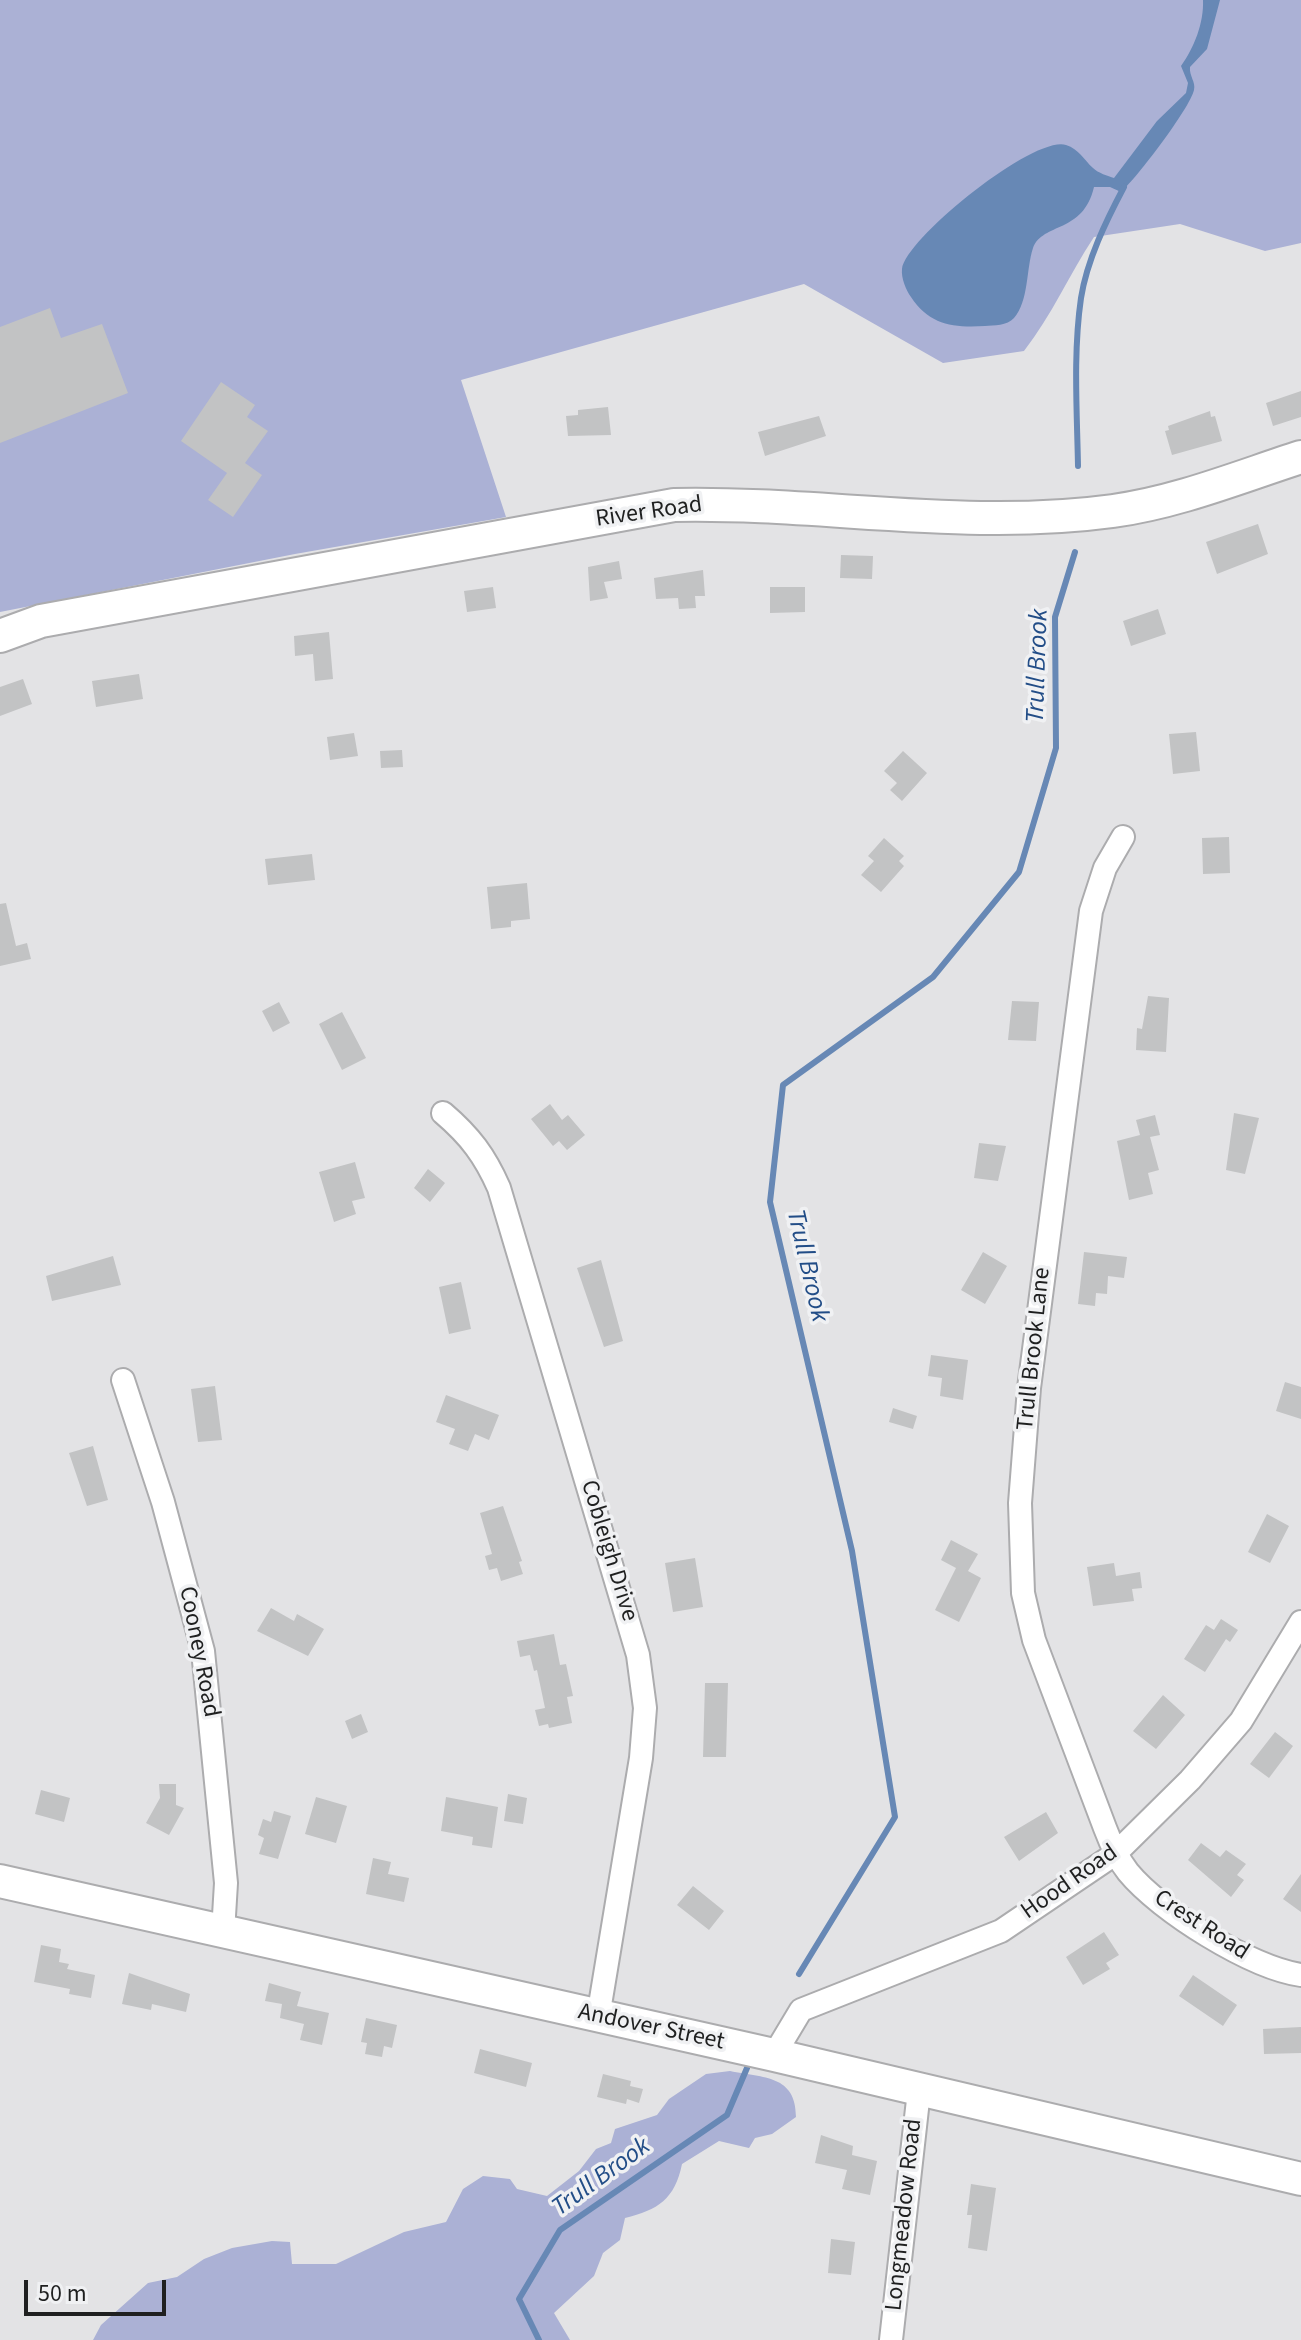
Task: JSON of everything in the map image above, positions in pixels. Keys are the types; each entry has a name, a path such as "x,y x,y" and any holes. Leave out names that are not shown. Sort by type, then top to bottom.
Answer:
{"main road":[{"name":"River Road","path":"0,636 41,621 82,613 674,505 751,504 988,520 1076,515 1153,504 1301,457"},
{"name":"Andover Street","path":"0,1881 774,2055 1301,2179"}],"street":[{"name":"Trull Brook Lane","path":"1115,1854 1034,1640 1023,1593 1019,1548 1029,1388 1091,911 1105,868 1123,837"},
{"name":"Cobleigh Drive","path":"443,1113 468,1135 485,1157 499,1188 638,1655 645,1708 641,1758 598,2017"},
{"name":"Cooney Road","path":"123,1380 163,1502 203,1651 226,1883 223,1932"},
{"name":"Hood Road","path":"774,2055 801,2010 1001,1931 1115,1854 1190,1780 1241,1721 1301,1622"},
{"name":"Crest Road","path":"1115,1854 1143,1888 1181,1916 1251,1960 1301,1975"},
{"name":"Longmeadow Road","path":"891,2340 919,2091"}],"shaded area":[{"path":"0,0 1301,0 1301,243 1265,251 1180,224 1094,237 1024,351 943,363 804,284 461,380 506,517 295,554 0,612"},
{"path":"1203,0 1220,0 1207,49 1190,67 1194,90 1183,112 1121,192 1110,187 1094,187 1081,213 1038,240 1033,248 1022,303 1014,318 1000,325 963,326 943,323 926,314 909,294 902,272 909,254 925,235 1001,172 1050,146 1071,147 1095,170 1114,178 1157,121 1186,93 1188,83 1181,66 1197,35"},
{"path":"730,2071 766,2078 784,2086 795,2103 796,2117 772,2134 755,2138 749,2148 719,2141 682,2164 675,2186 656,2207 625,2218 620,2240 603,2253 594,2276 554,2313 570,2340 93,2340 101,2325 148,2283 177,2277 204,2259 232,2248 272,2241 290,2242 292,2264 336,2264 404,2232 446,2222 463,2189 483,2176 510,2179 517,2189 547,2196 579,2171 596,2149 611,2143 615,2129 657,2115 669,2099 706,2074"}],"building":[{"path":"50,308 61,338 102,324 128,393 0,443 0,327"},
{"path":"221,382 255,405 247,417 268,431 245,463 262,475 233,517 208,500 227,473 181,441"},
{"path":"1301,391 1301,417 1273,426 1266,403"},
{"path":"608,407 611,435 568,436 566,416 578,415 578,410"},
{"path":"1210,411 1211,417 1215,416 1222,441 1172,455 1165,431 1169,430 1168,426"},
{"path":"819,416 826,436 765,456 758,432"},
{"path":"1258,524 1268,554 1217,574 1206,542"},
{"path":"841,555 873,556 872,579 840,578"},
{"path":"619,561 622,579 604,582 608,598 590,601 588,567"},
{"path":"703,570 705,596 695,596 696,608 679,609 678,598 656,599 654,578"},
{"path":"493,587 496,608 467,612 464,591"},
{"path":"770,587 805,587 805,612 770,613"},
{"path":"1158,609 1166,634 1131,646 1123,621"},
{"path":"329,632 333,679 315,681 313,654 295,656 294,636"},
{"path":"139,674 143,699 96,707 92,681"},
{"path":"23,679 32,704 0,716 0,687"},
{"path":"1196,732 1200,771 1173,774 1169,734"},
{"path":"354,733 358,756 330,760 327,737"},
{"path":"402,750 403,767 381,768 380,751"},
{"path":"903,751 927,773 902,801 890,790 897,783 884,771"},
{"path":"1229,837 1230,873 1203,874 1202,838"},
{"path":"884,838 904,856 899,861 904,866 881,892 861,875 874,861 868,856"},
{"path":"312,854 315,880 268,885 265,859"},
{"path":"527,883 530,919 511,921 511,927 491,929 487,887"},
{"path":"6,903 16,946 27,943 31,959 0,966 0,904"},
{"path":"1148,996 1169,998 1166,1052 1136,1050 1137,1028 1142,1029"},
{"path":"1012,1001 1039,1002 1036,1041 1008,1040"},
{"path":"279,1002 290,1023 273,1032 262,1011"},
{"path":"342,1012 366,1058 342,1070 319,1024"},
{"path":"550,1104 562,1120 568,1115 585,1135 567,1150 559,1141 553,1146 531,1119"},
{"path":"1234,1113 1259,1118 1245,1174 1226,1170"},
{"path":"1155,1115 1160,1135 1150,1137 1159,1170 1148,1173 1153,1194 1129,1200 1117,1141 1140,1135 1136,1120"},
{"path":"979,1143 1006,1146 998,1181 974,1178"},
{"path":"355,1162 365,1198 352,1201 356,1214 334,1222 319,1172"},
{"path":"428,1169 445,1183 430,1202 414,1188"},
{"path":"983,1252 1007,1266 985,1304 961,1290"},
{"path":"1084,1252 1127,1257 1124,1278 1108,1276 1107,1294 1096,1293 1095,1306 1078,1304"},
{"path":"113,1256 121,1285 52,1301 46,1276"},
{"path":"601,1260 623,1341 604,1347 577,1268"},
{"path":"461,1282 471,1329 449,1334 439,1287"},
{"path":"931,1355 968,1360 963,1400 940,1396 942,1378 928,1376"},
{"path":"1285,1382 1301,1387 1301,1419 1276,1411"},
{"path":"215,1386 222,1440 198,1442 191,1389"},
{"path":"446,1395 499,1415 489,1440 475,1434 468,1451 449,1444 455,1429 436,1422"},
{"path":"893,1408 917,1416 913,1429 889,1422"},
{"path":"93,1446 108,1500 87,1506 69,1453"},
{"path":"503,1506 522,1561 519,1562 523,1574 501,1581 497,1568 489,1570 485,1556 492,1554 480,1513"},
{"path":"1267,1514 1289,1526 1270,1563 1248,1552"},
{"path":"951,1540 978,1554 968,1571 981,1578 959,1622 935,1610 956,1568 941,1560"},
{"path":"695,1558 703,1607 673,1612 665,1563"},
{"path":"1114,1563 1116,1576 1140,1572 1142,1588 1132,1589 1134,1601 1093,1606 1087,1567"},
{"path":"271,1608 294,1621 297,1614 324,1629 308,1656 257,1631"},
{"path":"1221,1619 1238,1630 1230,1642 1226,1639 1205,1672 1184,1659 1206,1625 1214,1630"},
{"path":"554,1634 560,1665 566,1664 573,1696 567,1697 572,1723 549,1728 548,1724 539,1726 535,1710 545,1708 537,1670 534,1671 530,1655 520,1657 517,1641"},
{"path":"705,1683 728,1683 726,1757 703,1757"},
{"path":"1163,1695 1185,1715 1156,1749 1133,1731"},
{"path":"361,1714 368,1732 352,1739 345,1721"},
{"path":"1275,1732 1293,1746 1269,1778 1250,1764"},
{"path":"159,1784 176,1784 176,1805 184,1808 169,1835 146,1823 160,1798"},
{"path":"41,1790 70,1798 64,1822 35,1814"},
{"path":"508,1794 527,1798 523,1824 504,1821"},
{"path":"316,1797 347,1806 336,1843 305,1834"},
{"path":"446,1797 498,1807 492,1848 472,1845 473,1837 441,1831"},
{"path":"274,1811 291,1816 278,1859 259,1854 264,1838 258,1835 263,1819 271,1822"},
{"path":"1046,1812 1058,1833 1019,1861 1004,1837"},
{"path":"1201,1843 1220,1857 1226,1850 1246,1864 1237,1875 1244,1880 1231,1897 1188,1860"},
{"path":"373,1858 391,1862 388,1874 409,1878 404,1902 366,1894"},
{"path":"1301,1874 1301,1912 1283,1899"},
{"path":"693,1886 724,1911 709,1930 677,1905"},
{"path":"1104,1932 1119,1955 1106,1963 1110,1969 1083,1985 1066,1957"},
{"path":"41,1945 61,1949 59,1962 69,1964 67,1969 95,1975 91,1998 69,1994 70,1989 34,1982"},
{"path":"129,1973 190,1994 186,2012 152,2004 151,2010 122,2004"},
{"path":"1193,1975 1237,2005 1223,2026 1179,1996"},
{"path":"269,1983 301,1992 297,2006 329,2013 322,2045 300,2040 304,2024 280,2018 282,2004 265,2001"},
{"path":"366,2018 397,2025 392,2048 384,2046 382,2057 365,2054 367,2043 361,2042"},
{"path":"1301,2027 1301,2053 1264,2054 1263,2029"},
{"path":"480,2049 532,2063 526,2087 474,2073"},
{"path":"603,2074 631,2081 630,2086 643,2089 639,2103 627,2099 626,2104 597,2097"},
{"path":"821,2135 853,2146 852,2155 877,2161 870,2195 842,2189 847,2170 815,2163"},
{"path":"971,2184 996,2188 987,2251 968,2248 972,2215 967,2215"},
{"path":"831,2239 855,2242 851,2275 828,2273"}],"waterway":[{"name":"Trull Brook","path":"1078,466 1076,361 1081,298 1092,255 1124,187"},
{"name":"Trull Brook","path":"799,1974 895,1817 852,1551 770,1202 783,1085 933,977 1019,872 1056,748 1055,617 1075,552"},
{"name":"Trull Brook","path":"539,2340 519,2299 560,2230 727,2115 747,2068"}]}
